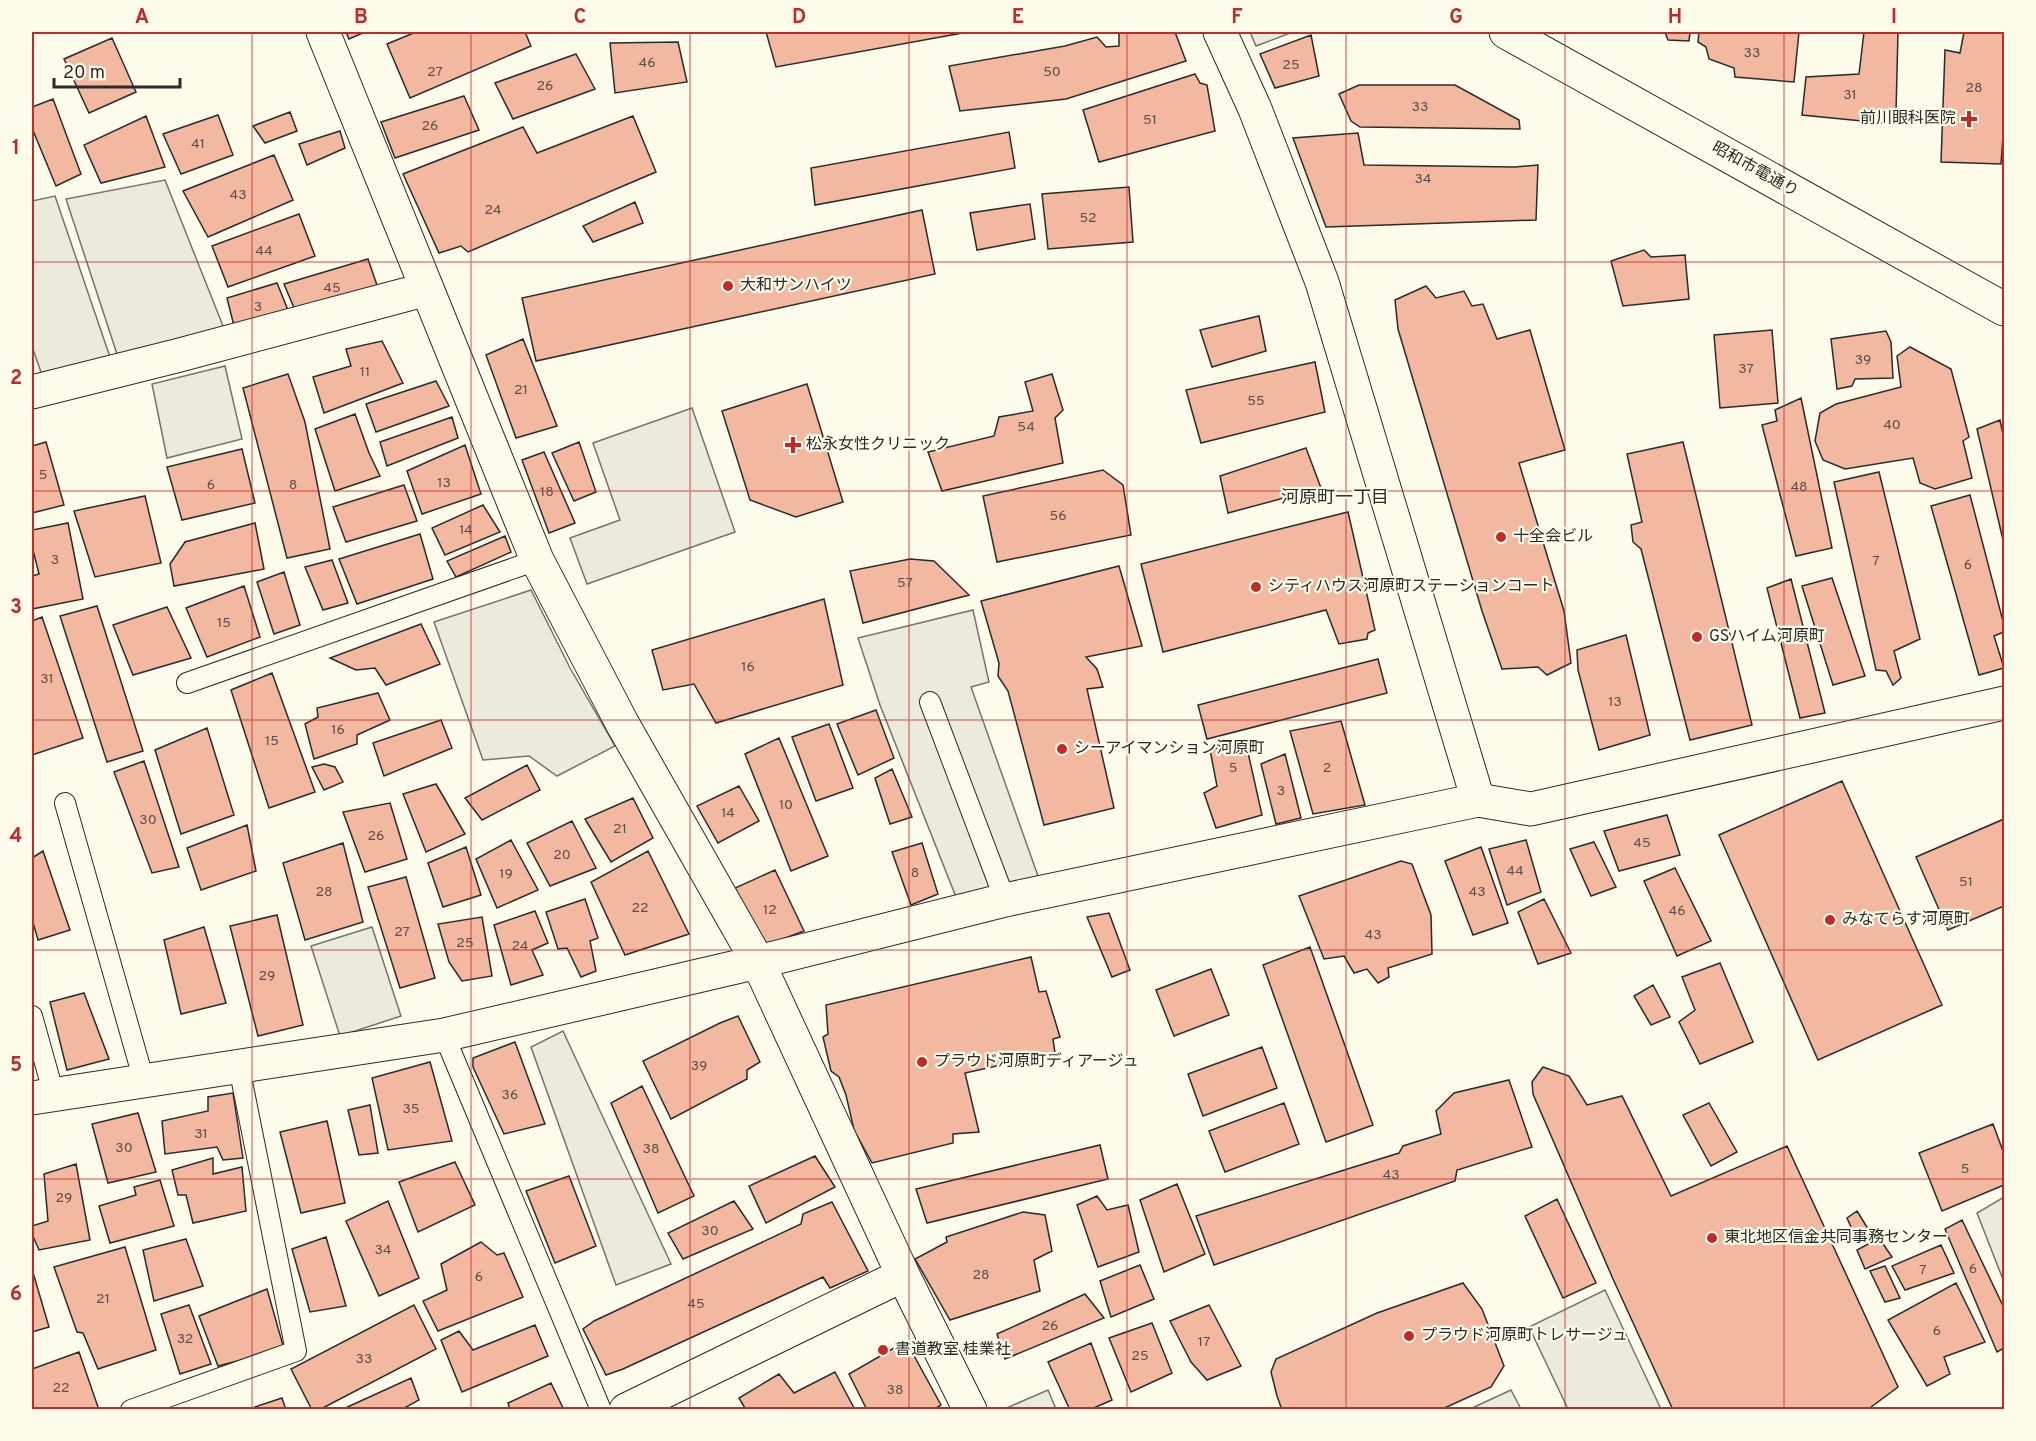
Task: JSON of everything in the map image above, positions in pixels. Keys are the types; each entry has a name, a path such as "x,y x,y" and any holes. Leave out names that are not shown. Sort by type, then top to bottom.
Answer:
{"street":[{"path":"323,32 537,560 622,723 758,962 903,1275 970,1410"},
{"path":"1220,32 1255,109 1322,282 1478,800"},
{"name":"昭和市電通り","path":"1506,32 2004,309"},
{"path":"32,392 427,289"},
{"path":"43,1096 444,1035 758,962 1005,900 1478,800 1531,809 2004,703"},
{"path":"626,1410 903,1275"}],"lane":[{"path":"187,683 537,560"},
{"path":"930,702 1005,900"},
{"path":"65,803 144,1081"},
{"path":"32,1016 43,1096"},
{"path":"444,1035 601,1410"},
{"path":"131,1410 170,1403 296,1351 239,1067"}],"shaded area":[{"path":"1250,32 1293,32 1256,46"},
{"path":"165,180 225,331 118,357 66,199"},
{"path":"55,196 111,360 43,378 32,346 32,201"},
{"path":"225,366 242,439 167,458 152,384"},
{"path":"692,408 735,532 587,584 570,538 620,520 593,443"},
{"path":"531,590 570,668 615,746 557,776 529,756 483,760 434,622"},
{"path":"973,610 989,682 971,687 1038,876 956,897 880,705 858,638"},
{"path":"372,927 401,1016 340,1036 311,946"},
{"path":"563,1031 671,1264 616,1285 531,1047"},
{"path":"2004,1197 2004,1282 1977,1213"},
{"path":"1605,1290 1660,1407 1655,1409 1568,1409 1529,1327"},
{"path":"1048,1390 1056,1409 1004,1409"},
{"path":"1511,1390 1521,1409 1470,1409"}],"building":[{"path":"346,32 365,32 349,39"},
{"path":"416,32 525,32 531,46 410,98 387,44"},
{"path":"766,32 968,32 776,67"},
{"path":"1119,32 1175,32 1186,61 1066,99 960,111 949,66 1065,46 1097,37 1106,47 1119,46"},
{"path":"1665,32 1690,32 1689,41 1668,40"},
{"path":"1699,32 1799,32 1794,82 1735,77 1734,68 1709,59 1706,47 1698,42"},
{"path":"1864,32 1898,32 1896,112 1884,117 1882,123 1802,115 1806,77 1859,74"},
{"name":"前川眼科医院","path":"1964,32 2004,32 2004,122 2001,164 1941,162 1945,50 1960,53"},
{"path":"1311,35 1319,76 1275,88 1260,54"},
{"path":"112,38 136,92 89,113 64,59"},
{"path":"678,42 687,82 615,93 610,43"},
{"path":"576,54 595,89 513,119 495,83"},
{"path":"1195,74 1200,83 1207,85 1215,131 1099,162 1083,110"},
{"path":"1359,85 1455,85 1519,120 1520,129 1360,127 1351,121 1339,94"},
{"path":"464,96 479,130 395,158 381,122"},
{"path":"53,99 81,174 56,186 32,128 32,107"},
{"path":"290,112 297,131 265,143 253,126"},
{"path":"218,115 233,155 181,174 163,134"},
{"path":"146,116 165,167 101,183 84,145"},
{"path":"633,116 656,172 468,252 461,246 439,253 403,174 523,127 537,153"},
{"path":"340,131 345,148 307,165 299,144"},
{"path":"1009,132 1015,168 815,205 811,168"},
{"path":"1358,133 1364,165 1515,167 1538,165 1536,220 1326,227 1293,138"},
{"path":"274,155 293,200 208,237 183,191"},
{"path":"1129,187 1133,242 1048,249 1042,194"},
{"path":"635,202 643,223 593,242 583,226"},
{"path":"1030,204 1035,239 977,250 970,213"},
{"name":"大和サンハイツ","path":"922,210 935,274 536,361 522,298"},
{"path":"299,214 315,256 228,287 212,246"},
{"path":"1644,250 1651,257 1685,255 1689,299 1623,306 1611,261"},
{"path":"368,259 379,291 297,315 284,284"},
{"path":"277,283 290,315 235,330 227,298"},
{"name":"十全会ビル","path":"1426,286 1436,298 1464,291 1472,306 1483,304 1497,339 1530,330 1565,450 1519,463 1564,611 1571,663 1547,675 1538,667 1502,669 1482,611 1398,329 1395,300"},
{"path":"1259,316 1266,351 1212,367 1200,330"},
{"path":"1772,330 1778,403 1720,408 1714,335"},
{"path":"1886,331 1891,342 1893,378 1855,379 1852,386 1837,389 1831,339"},
{"path":"523,339 557,426 516,438 486,355"},
{"path":"382,341 403,383 324,413 313,377 351,366 346,349"},
{"path":"1910,347 1951,369 1969,437 1963,441 1972,478 1935,489 1920,483 1913,458 1845,469 1823,460 1815,441 1820,413 1836,404 1901,387 1897,356"},
{"path":"1315,362 1325,412 1201,443 1186,390"},
{"path":"288,374 305,422 330,549 287,558 243,388"},
{"path":"1052,374 1063,410 1055,418 1063,463 942,491 928,452 994,436 999,417 1033,411 1025,382"},
{"path":"436,381 449,406 376,432 366,404"},
{"name":"松永女性クリニック","path":"807,384 843,502 796,517 750,500 722,411"},
{"path":"1801,398 1832,548 1796,556 1762,425 1777,421 1775,410"},
{"path":"355,414 380,476 335,491 315,429"},
{"path":"452,417 458,438 387,466 380,442"},
{"path":"2000,420 2004,439 2003,540 1977,429"},
{"path":"46,442 64,505 32,513 32,446"},
{"path":"579,442 596,492 574,501 552,453"},
{"name":"GSハイム河原町","path":"1683,442 1752,725 1690,740 1641,549 1633,542 1631,525 1642,522 1627,454"},
{"path":"465,445 481,494 422,514 407,471"},
{"path":"1306,448 1321,488 1228,513 1220,476"},
{"path":"242,449 255,503 182,520 167,467"},
{"path":"544,452 575,523 549,533 522,460"},
{"path":"1103,470 1123,485 1131,535 997,562 983,496"},
{"path":"1879,472 1920,639 1894,651 1901,678 1893,685 1886,671 1876,670 1834,482"},
{"path":"404,485 417,521 346,542 333,507"},
{"path":"1970,495 2004,625 2004,632 1994,636 2004,668 1979,675 1931,506"},
{"path":"145,496 161,563 95,577 74,511"},
{"path":"483,505 500,532 445,555 432,528"},
{"name":"シティハウス河原町ステーションコート","path":"1348,512 1375,630 1368,633 1367,639 1339,644 1326,610 1163,652 1141,564"},
{"path":"68,523 83,599 32,609 32,576 39,574 32,546 32,530"},
{"path":"255,523 264,569 174,586 170,564 185,542"},
{"path":"420,534 433,579 357,604 339,559"},
{"path":"505,536 511,552 456,577 447,561"},
{"path":"910,559 934,561 969,595 863,623 850,571"},
{"path":"332,560 348,603 323,610 305,567"},
{"name":"シーアイマンション河原町","path":"1119,566 1142,646 1086,657 1097,669 1103,687 1087,689 1114,808 1044,825 1008,691 998,676 999,663 981,601"},
{"path":"284,572 300,625 274,634 257,582"},
{"path":"1832,578 1865,676 1833,685 1802,586"},
{"path":"1791,579 1825,713 1800,718 1767,588"},
{"path":"244,586 260,637 207,657 186,608"},
{"path":"824,599 843,685 716,723 694,684 663,690 652,650"},
{"path":"97,606 143,751 107,762 60,616"},
{"path":"167,607 191,658 133,675 113,625"},
{"path":"42,617 83,738 32,755 32,621"},
{"path":"421,624 440,664 386,685 375,668 356,670 330,658"},
{"path":"1626,635 1650,735 1599,750 1578,670 1577,650"},
{"path":"1378,659 1387,693 1207,739 1198,705"},
{"path":"272,673 315,792 269,808 231,690"},
{"path":"378,693 390,720 357,735 357,744 314,759 305,724 318,717 317,708"},
{"path":"876,710 894,758 858,775 837,724"},
{"path":"441,720 452,748 384,776 373,743"},
{"path":"1341,721 1365,805 1313,814 1290,731"},
{"path":"829,724 853,788 816,801 792,737"},
{"path":"207,728 234,815 181,834 155,750"},
{"path":"779,738 828,856 791,871 745,754"},
{"path":"1245,739 1262,815 1216,828 1204,793 1217,786 1210,750"},
{"path":"1285,754 1301,818 1276,824 1261,764"},
{"path":"144,761 179,867 152,873 114,772"},
{"path":"324,764 335,767 343,782 324,790 312,767"},
{"path":"527,765 540,790 482,820 465,798"},
{"path":"892,769 912,817 890,824 875,778"},
{"name":"みなてらす河原町","path":"1842,781 1942,1005 1818,1060 1719,835"},
{"path":"436,784 465,834 426,852 403,794"},
{"path":"739,786 759,821 718,843 697,806"},
{"path":"633,798 653,838 611,862 585,819"},
{"path":"390,803 407,859 365,872 343,812"},
{"path":"1667,815 1680,855 1619,871 1604,831"},
{"path":"2004,819 2004,906 1948,930 1916,857"},
{"path":"572,821 596,868 550,886 527,843"},
{"path":"247,825 256,871 201,890 187,848"},
{"path":"511,840 538,890 497,908 476,859"},
{"path":"1526,840 1541,892 1507,905 1489,849"},
{"path":"1594,842 1616,887 1591,896 1570,849"},
{"path":"343,843 363,922 305,940 283,863"},
{"path":"922,843 938,894 911,905 892,852"},
{"path":"466,847 481,895 443,907 428,863"},
{"path":"1481,847 1508,923 1473,935 1445,861"},
{"path":"43,851 70,930 38,940 32,919 32,858"},
{"path":"648,851 689,934 625,955 591,882"},
{"path":"1401,861 1412,864 1431,915 1432,954 1388,968 1389,977 1378,983 1367,969 1354,973 1344,956 1324,959 1299,896"},
{"path":"1675,868 1711,941 1677,956 1644,881"},
{"path":"775,870 804,931 764,946 735,888"},
{"path":"406,877 435,978 400,988 368,887"},
{"path":"585,899 598,938 590,941 596,971 581,977 567,948 558,949 546,912"},
{"path":"1544,899 1571,953 1538,964 1518,912"},
{"path":"535,911 548,943 532,950 543,975 511,985 494,925"},
{"path":"1109,913 1130,970 1112,977 1087,917"},
{"path":"277,915 303,1025 258,1036 230,926"},
{"path":"482,917 492,976 462,981 449,962 438,924"},
{"path":"204,927 226,1003 181,1014 164,940"},
{"path":"1310,947 1373,1125 1326,1142 1263,965"},
{"name":"プラウド河原町ディアージュ","path":"1031,957 1039,992 1046,991 1060,1037 1053,1039 1055,1053 965,1073 979,1132 953,1134 953,1143 872,1163 854,1130 846,1095 839,1077 831,1071 823,1037 828,1034 826,1005"},
{"path":"1720,963 1753,1042 1700,1064 1679,1022 1695,1010 1682,977"},
{"path":"1211,969 1229,1015 1174,1036 1156,990"},
{"path":"1653,985 1670,1017 1651,1025 1634,996"},
{"path":"84,993 109,1059 67,1070 50,1002"},
{"path":"738,1016 760,1062 747,1070 747,1079 671,1119 643,1061"},
{"path":"515,1042 545,1124 504,1134 473,1067 473,1058"},
{"path":"1262,1047 1277,1088 1203,1116 1188,1074"},
{"path":"430,1062 452,1141 388,1150 372,1078"},
{"name":"東北地区信金共同事務センター","path":"1543,1067 1569,1076 1587,1105 1622,1096 1671,1196 1787,1146 1898,1387 1867,1410 1673,1410 1533,1094 1532,1082"},
{"path":"1509,1080 1532,1147 1457,1170 1455,1181 1214,1265 1196,1216 1399,1153 1403,1146 1441,1134 1436,1111 1454,1093"},
{"path":"642,1086 694,1196 658,1213 611,1103"},
{"path":"233,1093 243,1158 223,1160 217,1147 165,1154 162,1121 208,1111 208,1097"},
{"path":"1284,1103 1299,1144 1225,1172 1209,1131"},
{"path":"1709,1103 1737,1152 1711,1166 1683,1115"},
{"path":"370,1105 378,1153 359,1155 348,1110"},
{"path":"138,1113 156,1172 108,1183 92,1124"},
{"path":"327,1121 345,1203 301,1213 280,1132"},
{"path":"1993,1124 2004,1154 2004,1185 1942,1211 1919,1153"},
{"path":"1100,1145 1108,1179 927,1223 916,1189"},
{"path":"815,1156 835,1187 766,1223 749,1186"},
{"path":"213,1158 213,1174 242,1167 246,1211 193,1223 186,1195 178,1195 172,1170"},
{"path":"455,1162 475,1205 418,1232 399,1182"},
{"path":"76,1164 90,1240 39,1250 32,1234 32,1226 48,1221 44,1174"},
{"path":"569,1176 596,1246 555,1263 526,1191"},
{"path":"160,1180 174,1226 110,1243 99,1206 136,1195 134,1187"},
{"path":"1177,1184 1205,1254 1164,1272 1140,1200"},
{"path":"1097,1196 1107,1210 1128,1205 1139,1252 1098,1267 1077,1205"},
{"path":"1557,1199 1596,1283 1563,1298 1525,1216"},
{"path":"388,1201 419,1278 379,1296 346,1221"},
{"path":"734,1201 753,1229 683,1259 668,1233"},
{"path":"832,1202 868,1271 830,1288 823,1277 606,1375 583,1329 594,1321 801,1224 803,1214"},
{"path":"1857,1211 1870,1232 1856,1238 1847,1218"},
{"path":"1023,1212 1045,1215 1052,1251 1034,1260 1040,1291 950,1320 915,1259 947,1242 946,1237"},
{"path":"1962,1220 2004,1308 2004,1348 1997,1352 1945,1229"},
{"path":"326,1237 346,1306 310,1312 292,1249"},
{"path":"1879,1238 1892,1257 1865,1269 1857,1250"},
{"path":"186,1239 203,1286 154,1301 143,1250"},
{"path":"481,1242 497,1255 504,1253 523,1297 438,1331 423,1301 447,1290 441,1264"},
{"path":"1941,1245 1954,1273 1905,1290 1892,1266"},
{"path":"125,1247 156,1350 98,1369 83,1333 77,1332 54,1267"},
{"path":"1140,1265 1154,1299 1111,1317 1100,1281"},
{"path":"1885,1266 1900,1298 1885,1302 1870,1271"},
{"path":"32,1269 49,1327 32,1332"},
{"name":"プラウド河原町トレサージュ","path":"1463,1283 1482,1309 1504,1366 1491,1387 1440,1410 1282,1410 1271,1372 1276,1359 1377,1313"},
{"path":"1956,1283 1985,1342 1944,1357 1950,1374 1927,1386 1888,1320"},
{"path":"267,1289 284,1349 218,1366 199,1316"},
{"path":"1085,1294 1104,1318 1005,1359 997,1334"},
{"path":"189,1305 211,1364 180,1374 161,1314"},
{"path":"414,1305 436,1349 319,1410 312,1410 291,1369"},
{"path":"1209,1305 1241,1366 1207,1380 1191,1362 1170,1321"},
{"path":"1152,1323 1172,1373 1131,1392 1109,1338"},
{"path":"535,1325 548,1356 462,1392 441,1340 459,1331 473,1350"},
{"path":"906,1341 941,1405 933,1410 867,1410 849,1374"},
{"path":"1091,1343 1112,1400 1089,1410 1070,1410 1048,1362"},
{"path":"79,1352 98,1407 90,1410 32,1410 32,1369"},
{"path":"835,1372 855,1410 746,1410 739,1398 779,1374 794,1393"},
{"path":"411,1378 419,1400 406,1407 407,1410 341,1410"},
{"path":"551,1383 564,1410 510,1410 508,1403"},
{"path":"282,1398 286,1410 246,1410"}],"place":[{"name":"前川眼科医院","path":"1969,119"},
{"name":"大和サンハイツ","path":"728,286"},
{"name":"松永女性クリニック","path":"793,445"},
{"name":"十全会ビル","path":"1501,537"},
{"name":"シティハウス河原町ステーションコート","path":"1256,587"},
{"name":"GSハイム河原町","path":"1697,637"},
{"name":"シーアイマンション河原町","path":"1062,749"},
{"name":"みなてらす河原町","path":"1830,920"},
{"name":"プラウド河原町ディアージュ","path":"922,1062"},
{"name":"東北地区信金共同事務センター","path":"1712,1238"},
{"name":"プラウド河原町トレサージュ","path":"1409,1336"},
{"name":"書道教室 桂業社","path":"883,1350"}],"district":[{"name":"河原町一丁目","path":"1335,498"}]}
